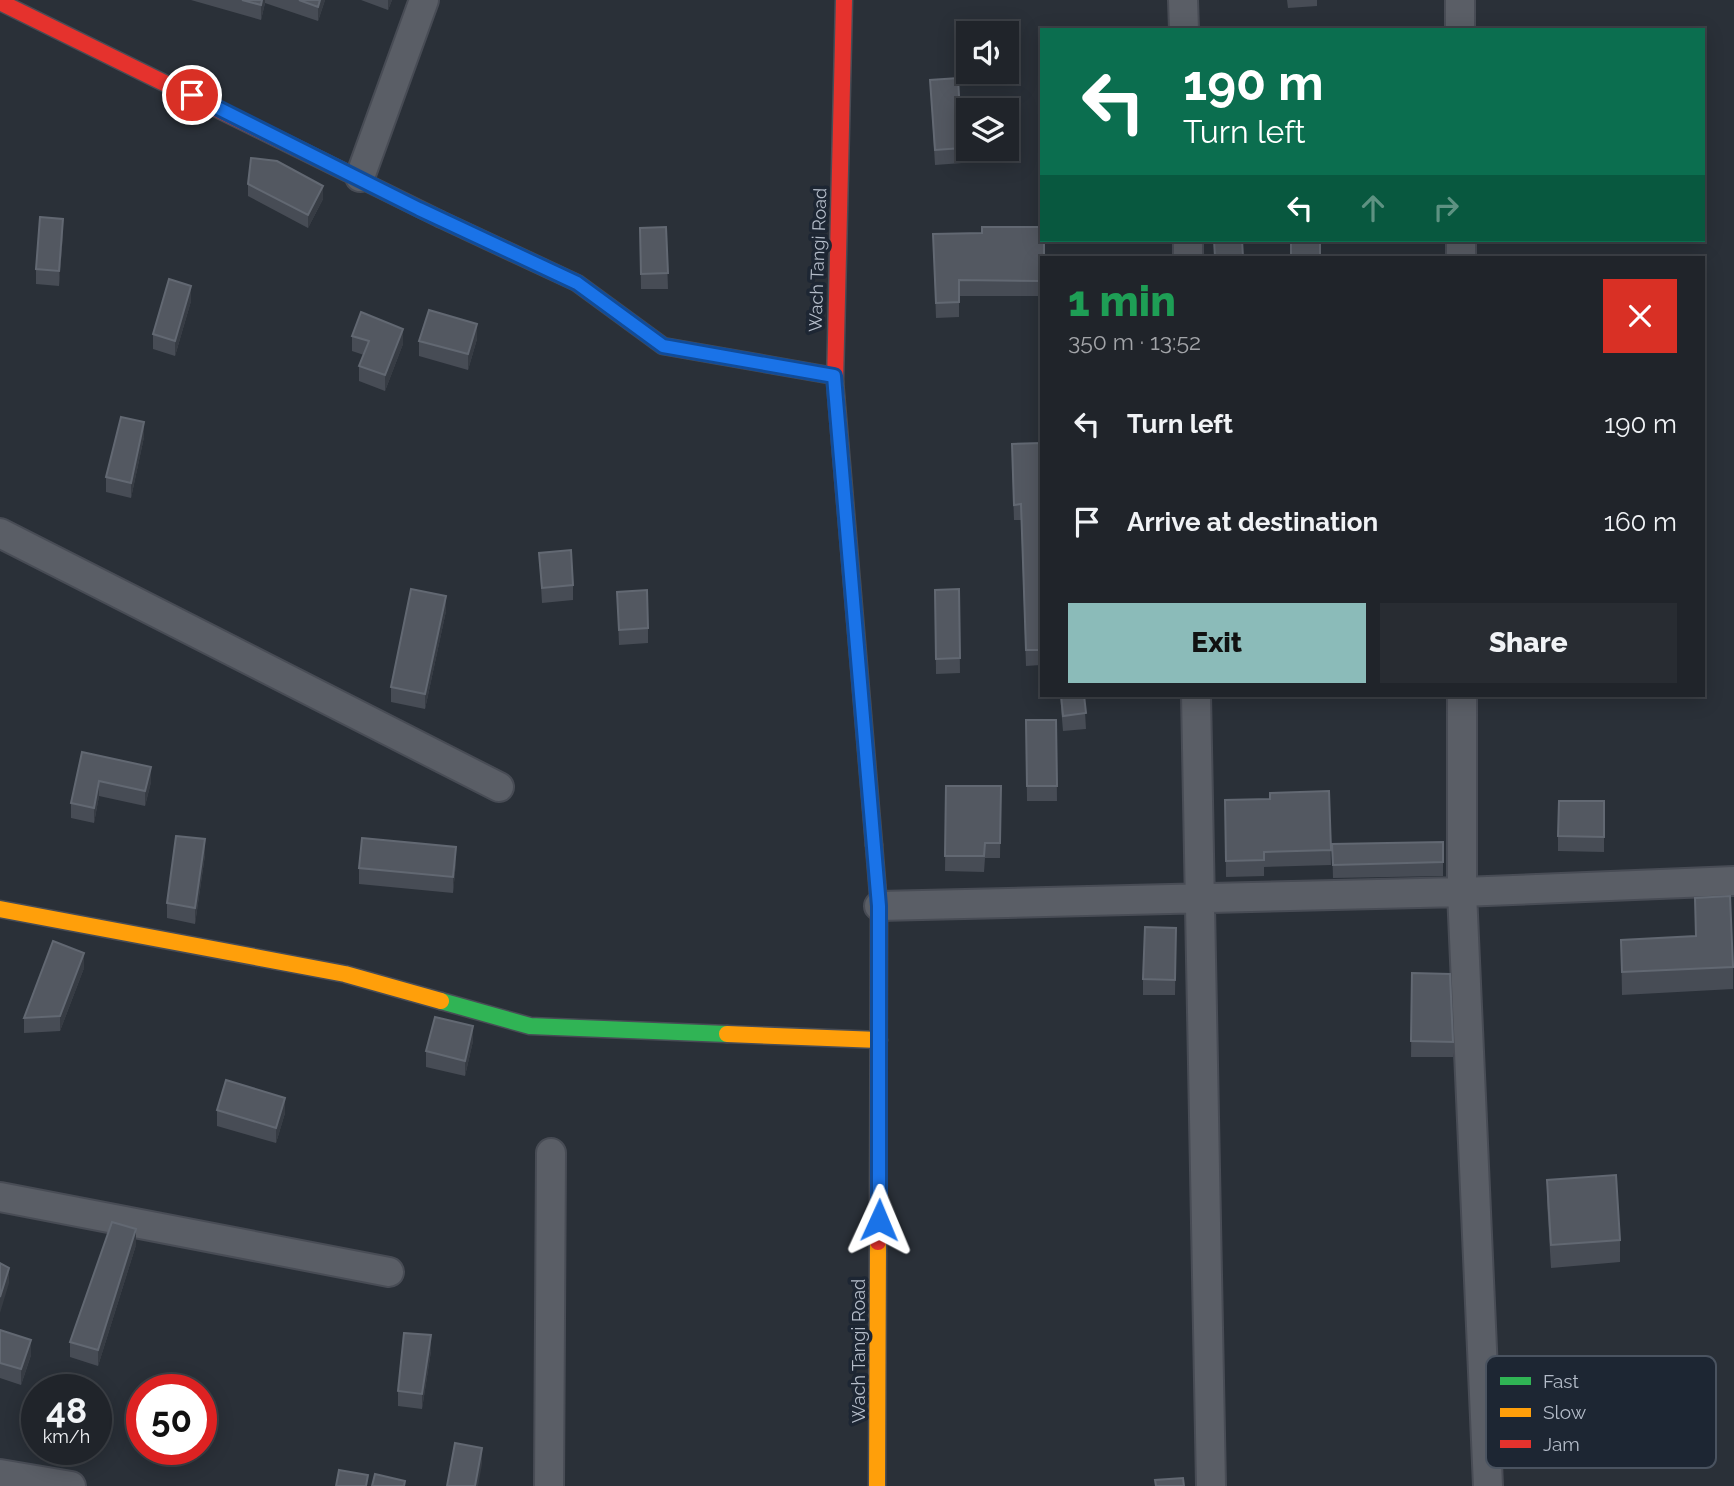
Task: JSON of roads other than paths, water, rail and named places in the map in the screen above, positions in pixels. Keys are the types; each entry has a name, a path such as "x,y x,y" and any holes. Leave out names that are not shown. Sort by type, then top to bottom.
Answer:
{"street":[{"path":"359,177 424,0"},
{"name":"Wach Tangi Road","path":"844,0 834,376 879,906 877,1486"},
{"path":"1183,0 1184,28"},
{"path":"1460,0 1460,28"},
{"path":"0,2 359,177 419,209 577,283 663,346 834,376"},
{"path":"0,533 499,787"},
{"path":"1196,697 1212,1486"},
{"path":"1461,697 1462,892 1486,1440"},
{"path":"879,906 1200,896 1462,892 1734,881"},
{"path":"0,909 345,974 530,1026 879,1040"},
{"path":"549,1486 551,1153"},
{"path":"0,1197 389,1272"},
{"path":"1487,1468 1488,1486"},
{"path":"0,1474 71,1486"}]}
